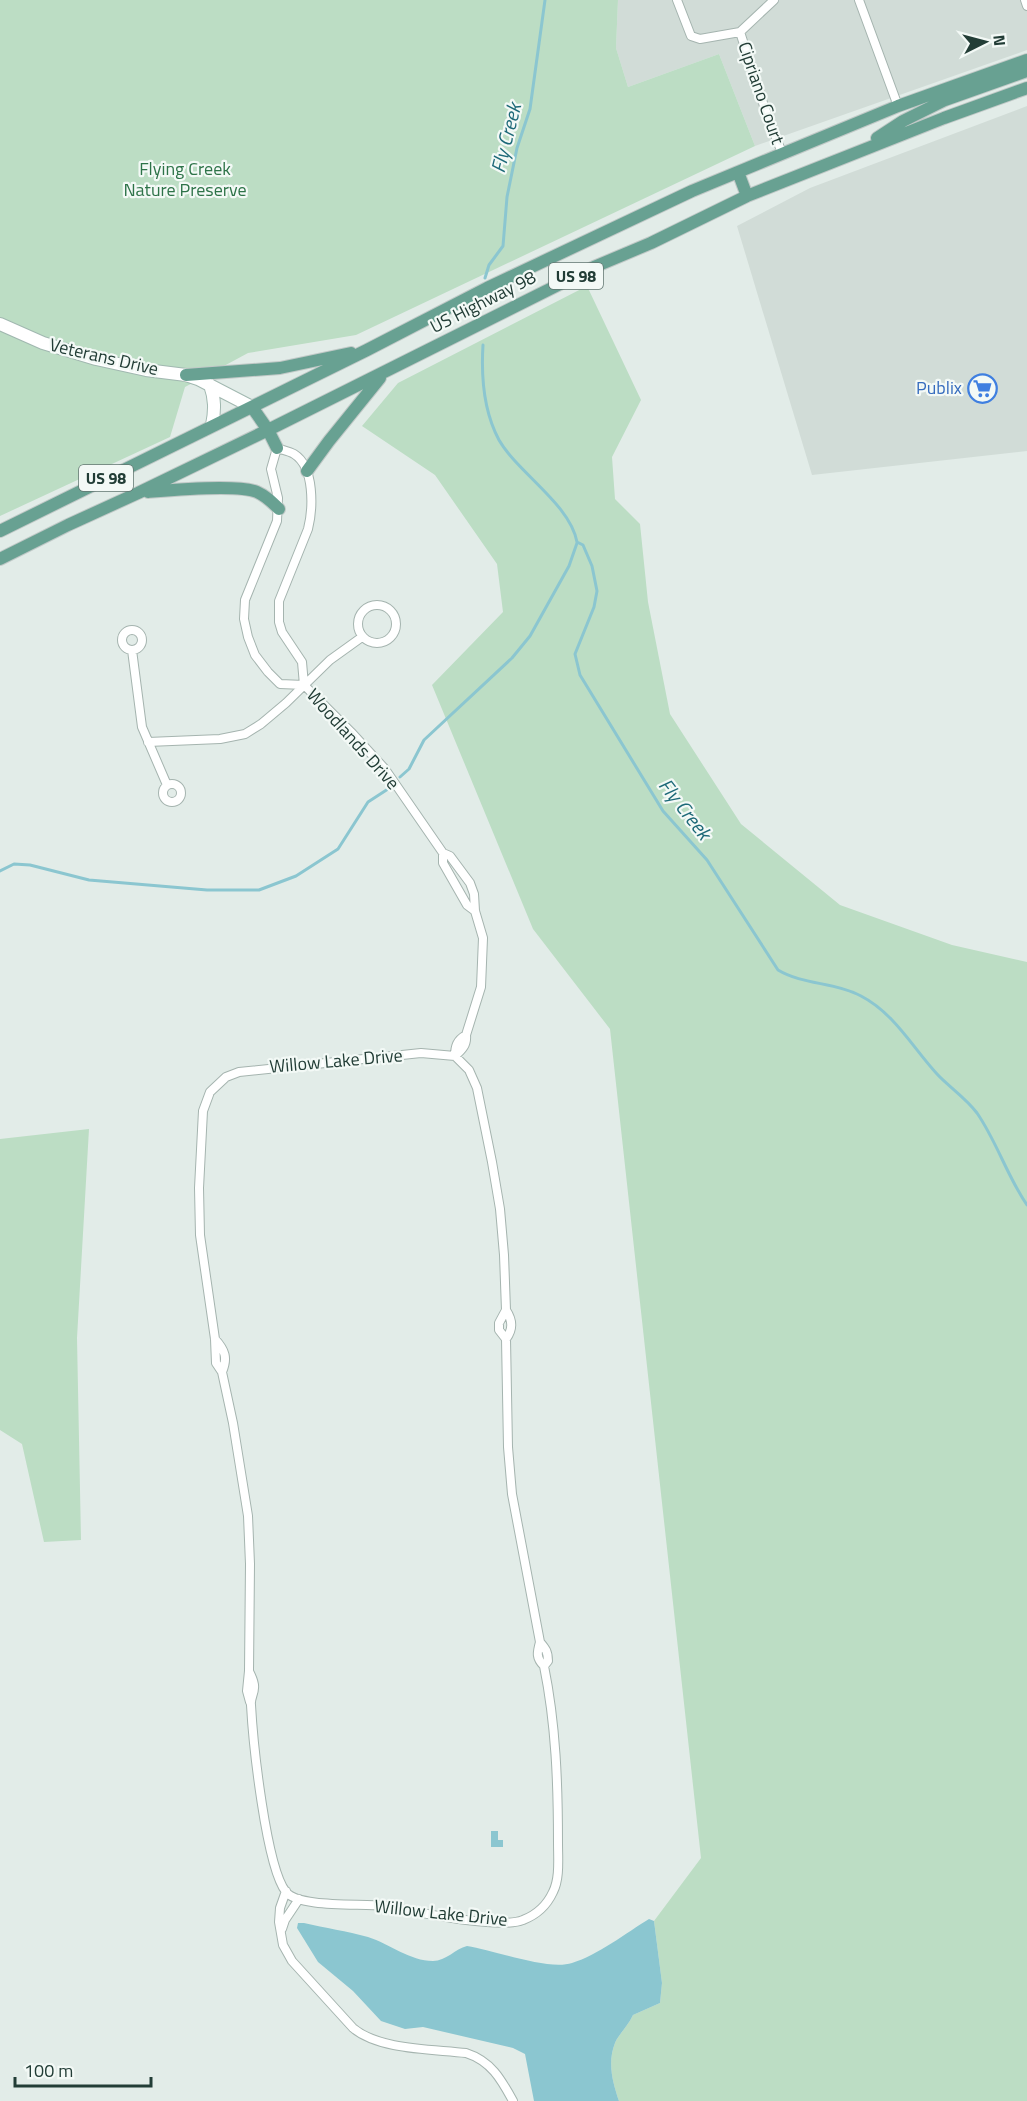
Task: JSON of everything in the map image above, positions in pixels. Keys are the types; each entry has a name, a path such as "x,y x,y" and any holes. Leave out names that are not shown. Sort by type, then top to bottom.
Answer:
{"main road":[{"name":"US Highway 98","path":"0,531 367,350 487,288 692,191 898,106 1027,60"},
{"path":"856,152 903,121 945,100 1027,71"},
{"name":"US Highway 98","path":"0,559 385,373 584,272 747,196 856,152 1027,88"},
{"path":"738,172 747,196"},
{"path":"186,375 280,368 367,350"},
{"path":"307,471 385,373"},
{"path":"252,407 277,448"},
{"path":"138,493 174,490 255,491 268,498 279,509"}],"street":[{"name":"Cipriano Court","path":"677,0 691,36 700,39 740,32 774,0"},
{"path":"859,0 898,106"},
{"path":"1025,0 1027,6"},
{"name":"Cipriano Court","path":"740,32 782,153"},
{"name":"Veterans Drive","path":"0,324 43,343 96,359 146,370 186,375 252,407"},
{"path":"210,385 214,396 215,411 212,425"},
{"path":"277,448 295,454 307,471"},
{"name":"Woodlands Drive","path":"277,448 271,469 278,498 277,521 244,600 244,618 255,655 268,672 280,684 304,685"},
{"name":"Woodlands Drive","path":"307,471 311,487 311,517 279,601 278,612 282,632 302,662 304,685 385,769 443,853 450,856 470,883 483,938 481,987 466,1035 467,1041 463,1049 455,1056"},
{"path":"384,606 394,614 397,627 391,638 380,644 367,641 362,637 358,625 366,608 384,606"},
{"path":"148,742 220,739 245,734 261,724 330,660 362,637"},
{"path":"132,650 142,727 167,785"},
{"name":"Woodlands Drive","path":"443,853 443,863 467,905 475,911"},
{"name":"Willow Lake Drive","path":"421,1053 455,1056 469,1070 477,1088 500,1209 506,1310 512,1325 506,1339 507,1412 512,1494 540,1642 538,1660 544,1666 554,1728 557,1776 558,1843 557,1872 553,1892 541,1909 522,1920 500,1923 373,1904 317,1903 298,1899 286,1891 277,1873 262,1799 250,1702 255,1686 249,1671 248,1516 222,1372 226,1364 226,1357 222,1347 215,1339 200,1236 199,1188 203,1111 210,1092 226,1077 258,1068 421,1053"},
{"path":"286,1891 280,1908 280,1932 283,1945 292,1961 360,2035 380,2043 476,2056 493,2068 513,2101"},
{"path":"280,1932 298,1899"}],"shaded area":[{"path":"618,0 1027,0 1027,50 755,146 719,54 628,87 616,48"},
{"path":"1027,106 1027,451 812,475 737,226 810,188"}],"green space":[{"name":"Flying Creek Nature Preserve","path":"0,0 618,0 616,48 628,87 719,54 755,146 356,335 248,353 185,387 170,437 0,516"},
{"path":"587,286 641,400 612,457 615,499 640,524 648,602 670,714 741,824 840,905 952,945 1027,962 1027,2101 619,2101 615,2087 611,2058 616,2040 633,2015 660,2003 662,1983 654,1921 701,1858 610,1029 533,929 432,685 503,612 497,564 435,475 362,426 398,383"},
{"path":"89,1129 77,1338 81,1540 44,1542 22,1444 0,1430 0,1139"}],"water":[{"path":"491,1831 498,1831 498,1840 503,1840 503,1847 491,1847"},
{"path":"649,1919 654,1921 662,1983 660,2003 633,2015 615,2043 611,2065 619,2101 534,2101 525,2054 513,2048 423,2027 405,2029 381,2021 353,1991 318,1962 297,1928 298,1923 304,1923 360,1935 425,1960 442,1959 467,1946 535,1962 562,1965 592,1955"}],"waterway":[{"name":"Fly Creek","path":"485,278 489,265 503,246 507,197 517,148 530,109 545,0"},
{"name":"Fly Creek","path":"483,345 487,406 499,440 518,465 565,515 577,542 583,545 592,566 597,591 594,607 575,654 580,675 663,811 707,860 778,970 798,978 851,991 873,1003 893,1021 937,1074 968,1102 977,1113 1027,1205"},
{"path":"400,777 409,769 424,740 512,658 530,636 569,566 577,543"},
{"path":"0,871 14,864 30,865 89,880 207,890 259,890 296,876 338,849 368,802 388,789"}],"place":[{"name":"Publix","path":"983,388"}]}
